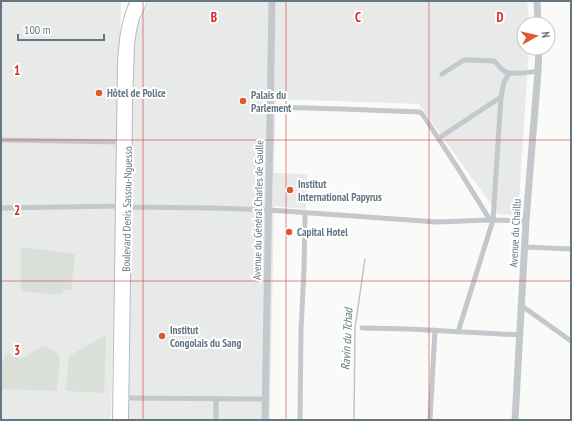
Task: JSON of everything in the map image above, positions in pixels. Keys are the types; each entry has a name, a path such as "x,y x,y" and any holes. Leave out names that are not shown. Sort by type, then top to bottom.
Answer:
{"main road":[{"name":"Boulevard Denis Sassou-Nguesso","path":"124,207 121,142 123,49 125,32 135,1"},
{"name":"Boulevard Denis Sassou-Nguesso","path":"124,420 121,398 124,207 130,45 135,18 143,1"},
{"name":"Boulevard Denis Sassou-Nguesso","path":"117,420 121,398"}],"street":[{"name":"Avenue du Général Charles de Gaulle","path":"265,420 272,1"},
{"path":"537,1 538,16"},
{"name":"Avenue du Chaillu","path":"515,420 526,221 539,56"},
{"path":"442,74 464,60 494,62 502,70 509,74 538,71"},
{"path":"458,332 491,220 501,97 504,82 509,74"},
{"path":"439,138 501,97"},
{"path":"271,107 420,112 439,138 491,220"},
{"path":"1,140 121,142"},
{"path":"1,208 214,208 269,210 437,222 491,220 526,221"},
{"path":"300,420 305,213"},
{"path":"525,247 571,249"},
{"path":"522,306 571,341"},
{"path":"362,328 435,330 520,335"},
{"path":"430,420 435,330"},
{"path":"121,398 266,399"},
{"path":"216,399 216,420"}],"shaded area":[{"path":"1,1 121,1 111,420 1,420"},
{"path":"150,1 527,1 529,16 516,16 516,56 528,56 518,215 498,214 419,104 276,99 274,173 307,174 306,209 274,206 270,420 129,420 133,53 138,24"},
{"path":"21,247 75,254 71,290 64,290 61,295 21,291"},
{"path":"106,335 104,393 66,391 69,356"},
{"path":"44,346 57,353 60,358 57,391 1,389 1,364 8,352 19,358 27,356"}],"waterway":[{"name":"Ravin du Tchad","path":"354,420 355,328 365,259"}],"place":[{"name":"Hôtel de Police","path":"99,93"},
{"name":"Palais du Parlement","path":"243,101"},
{"name":"Institut International Papyrus","path":"290,190"},
{"name":"Capital Hotel","path":"289,232"},
{"name":"Institut Congolais du Sang","path":"162,336"}]}
